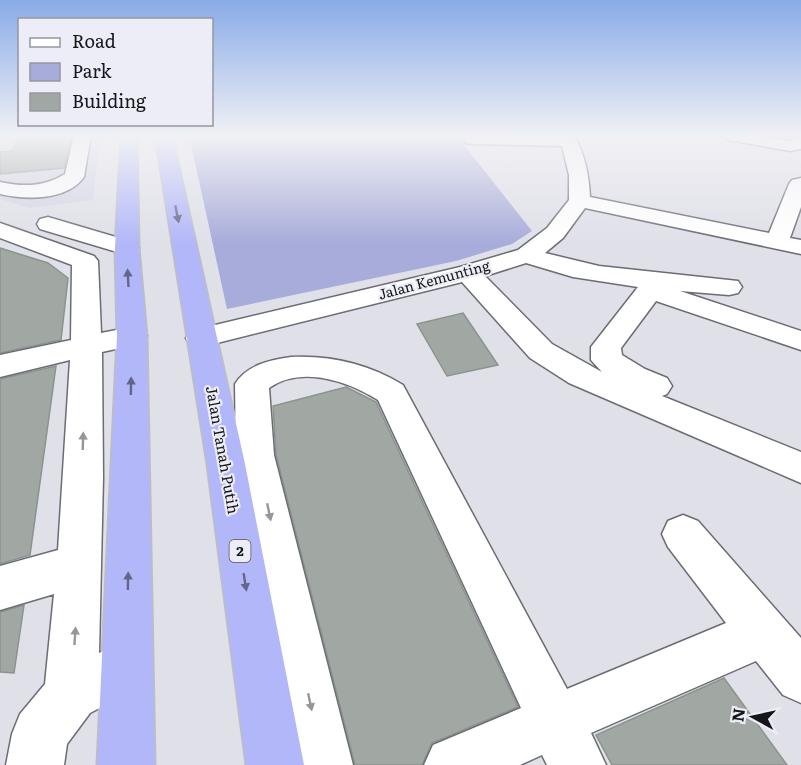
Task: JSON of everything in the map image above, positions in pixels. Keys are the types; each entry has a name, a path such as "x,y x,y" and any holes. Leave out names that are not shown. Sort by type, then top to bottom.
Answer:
{"highway":[{"path":"126,765 132,336 127,248 128,171"},
{"name":"Jalan Tanah Putih","path":"170,171 201,338 241,460 274,765"}],"street":[{"path":"0,188 36,192 50,190 74,177 75,171"},
{"path":"578,171 580,201 801,247"},
{"path":"777,242 799,184"},
{"name":"Jalan Kemunting","path":"201,338 468,273 527,255 555,233 580,201"},
{"path":"0,209 127,248"},
{"path":"0,230 84,259 87,348 79,565 71,694"},
{"path":"527,255 546,263 639,284 801,341"},
{"path":"468,273 541,351 580,375 801,468"},
{"path":"639,284 729,287"},
{"path":"639,284 606,346 607,360 633,377 801,444"},
{"path":"0,366 132,336"},
{"path":"324,765 241,460 252,384 274,370 307,366 345,372 374,381 391,393 566,743"},
{"path":"683,534 801,678"},
{"path":"0,588 79,565"},
{"path":"453,765 566,743 764,632"},
{"path":"35,765 40,734 71,694 126,666"}],"shaded area":[{"path":"0,171 96,171 93,200 29,208 0,199"}],"green space":[{"path":"197,171 484,171 532,231 512,244 456,261 227,309"}],"building":[{"path":"0,171 35,171 0,174"},
{"path":"0,248 48,263 68,278 61,340 0,353"},
{"path":"463,313 498,365 447,376 417,324"},
{"path":"56,366 30,555 0,564 0,379"},
{"path":"346,387 376,402 518,707 432,743 422,765 355,765 276,455 273,406"},
{"path":"24,605 14,673 0,672 0,612"},
{"path":"724,678 787,765 612,765 596,735"}]}
